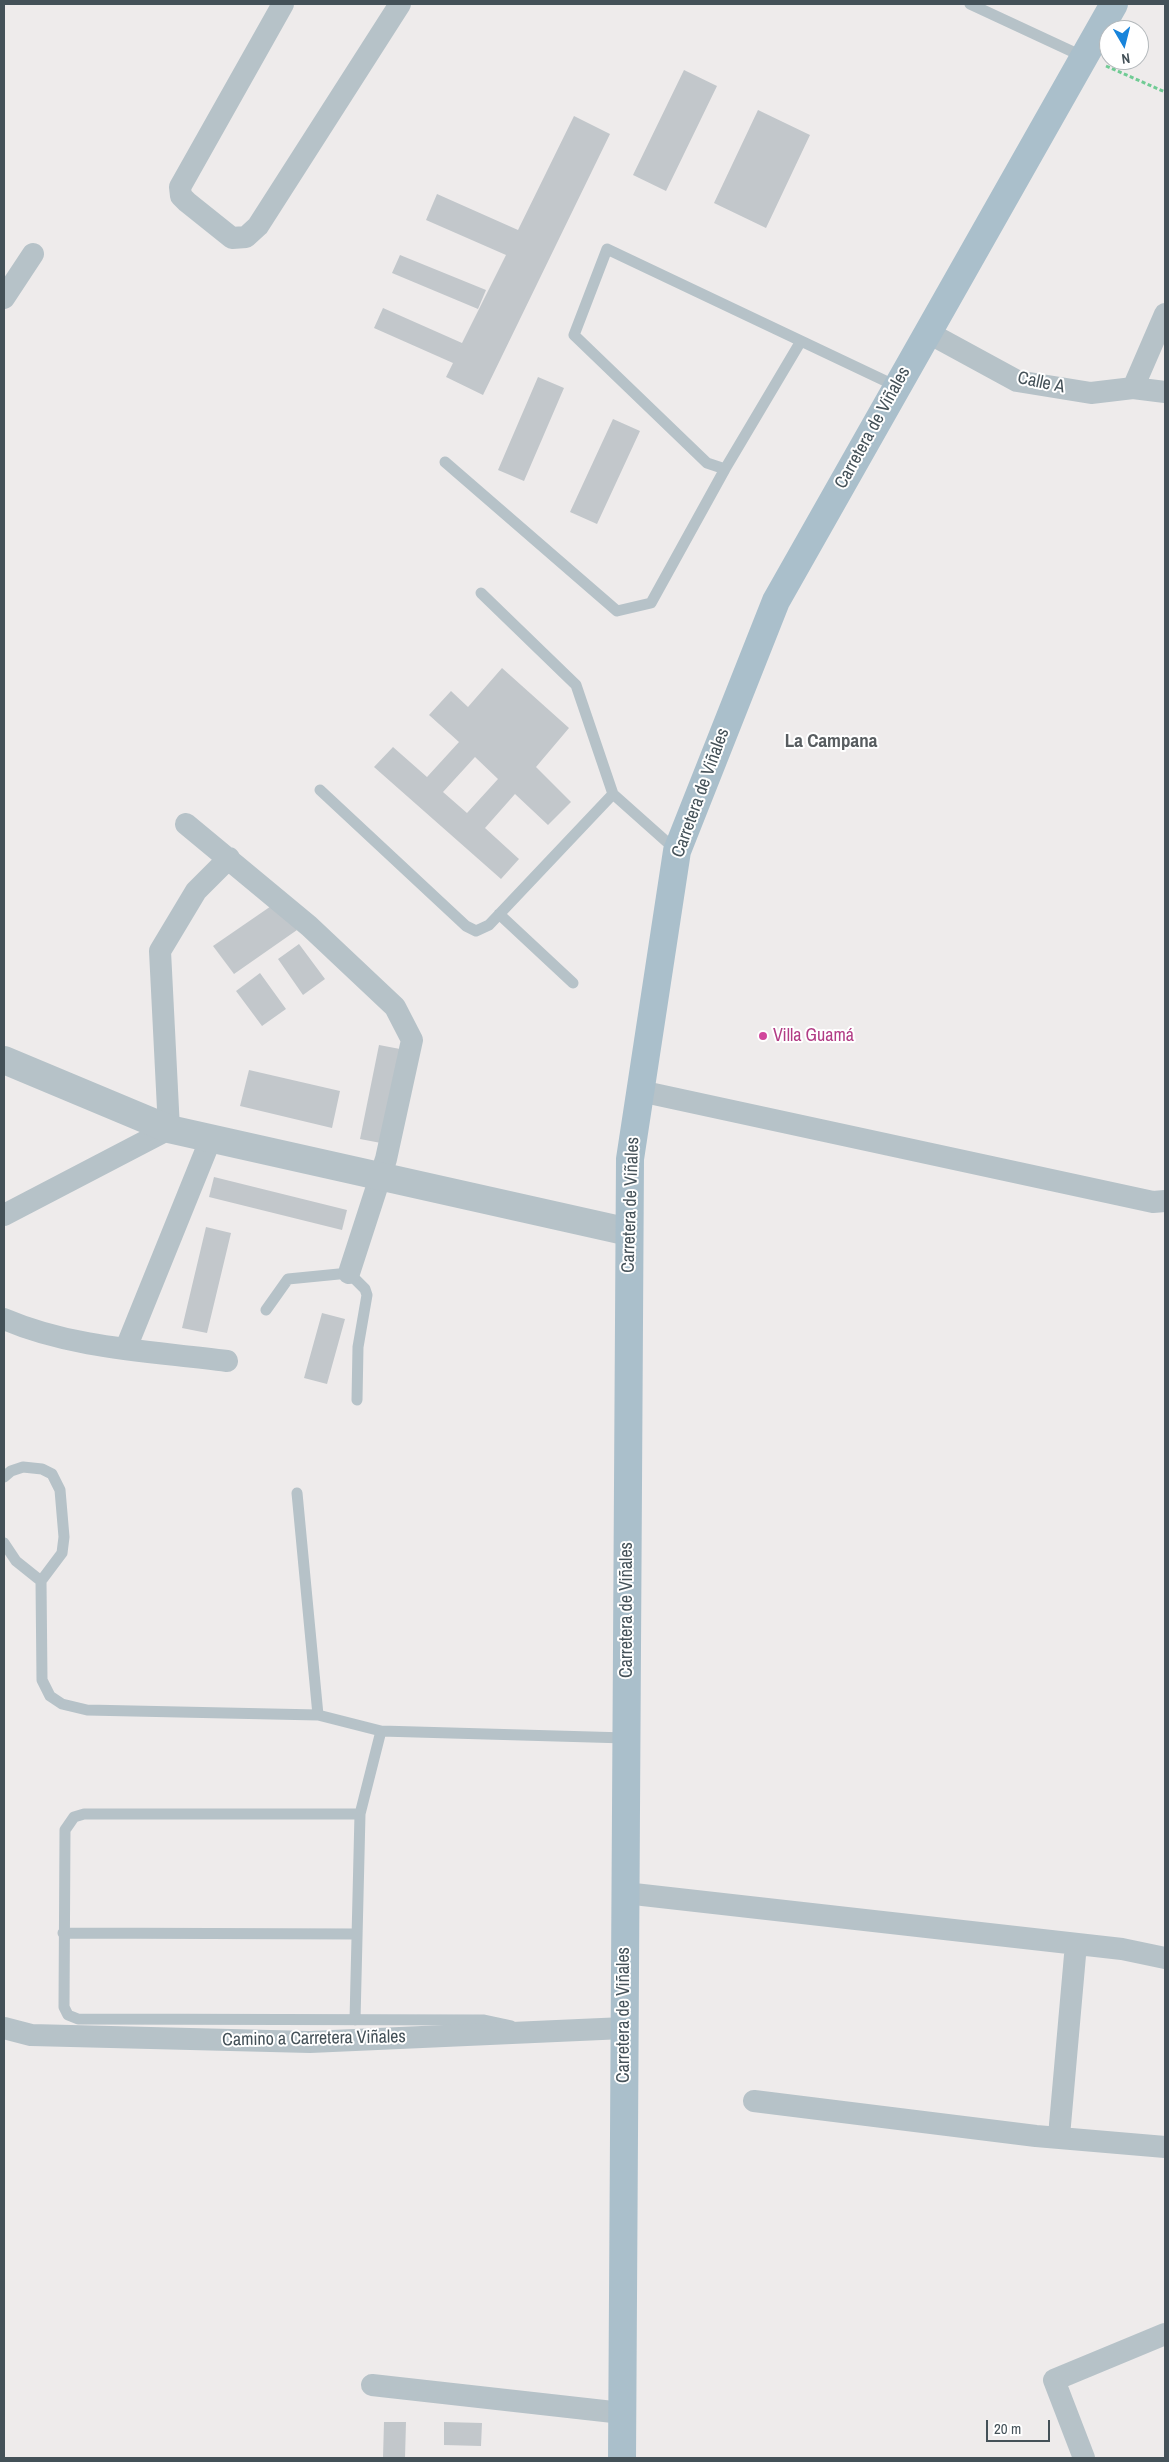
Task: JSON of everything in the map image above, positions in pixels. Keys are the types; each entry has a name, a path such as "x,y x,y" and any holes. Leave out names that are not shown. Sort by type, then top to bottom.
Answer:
{"main road":[{"name":"Carretera de Viñales","path":"622,2458 630,1159 677,850 776,601 896,386 1114,4"}],"street":[{"path":"283,4 180,187 181,196 191,206 232,238 246,238 258,226 400,4"},
{"path":"4,298 33,254"},
{"path":"1133,388 1165,314"},
{"name":"Calle A","path":"927,332 1017,381 1091,393 1133,388 1165,392"},
{"path":"186,824 309,926 395,1006 412,1040 381,1176 349,1273"},
{"path":"169,1129 160,951 196,891 229,858"},
{"path":"4,1060 169,1129 629,1232"},
{"path":"640,1091 1153,1202 1165,1201"},
{"path":"4,1215 169,1129"},
{"path":"126,1348 211,1138"},
{"path":"4,1319 34,1332 76,1343 227,1362"},
{"path":"625,1893 1122,1949 1165,1958"},
{"path":"1059,2136 1076,1944"},
{"name":"Camino a Carretera Viñales","path":"4,2028 31,2035 310,2042 624,2028"},
{"path":"754,2101 1026,2134 1165,2147"},
{"path":"1084,2458 1054,2380 1165,2334"},
{"path":"372,2385 622,2413"}],"lane":[{"path":"970,4 1084,57"},
{"path":"725,469 707,463 574,335 607,249 896,386"},
{"path":"445,462 617,612 651,603 725,469 801,341"},
{"path":"481,593 576,685 613,794 677,850"},
{"path":"320,790 470,929 482,930 613,794"},
{"path":"499,914 573,983"},
{"path":"266,1310 288,1279 349,1273 365,1289 367,1295 358,1347 357,1400"},
{"path":"4,1477 11,1471 23,1467 42,1469 52,1474 60,1490 64,1537 62,1553 42,1581 42,1680 50,1696 62,1704 87,1710 318,1715 381,1730 626,1738"},
{"path":"297,1493 318,1715"},
{"path":"4,1543 16,1561 42,1581"},
{"path":"355,2020 360,1814 381,1730"},
{"path":"360,1814 84,1814 74,1817 65,1830 64,2007 68,2015 78,2019 483,2020 506,2024 530,2033"},
{"path":"63,1933 357,1934"}],"path":[{"path":"1084,57 1165,92"}],"building":[{"path":"684,70 717,86 666,191 633,175"},
{"path":"758,110 810,135 766,228 714,203"},
{"path":"574,116 610,134 483,395 446,377 453,363 374,328 383,308 462,343 506,255 426,220 437,194 518,230"},
{"path":"400,255 486,290 478,309 392,273"},
{"path":"538,377 564,388 524,481 498,470"},
{"path":"613,419 640,431 597,524 570,512"},
{"path":"502,668 569,728 536,767 571,802 548,825 515,794 485,828 519,859 501,879 374,767 393,747 427,777 459,742 429,715 451,691 468,707","holes":["475,757 498,779 467,813 443,792"]},
{"path":"277,902 297,930 234,974 213,946"},
{"path":"299,944 325,979 303,995 278,959"},
{"path":"260,973 286,1009 262,1026 236,991"},
{"path":"379,1045 400,1049 381,1143 360,1139"},
{"path":"249,1070 340,1091 332,1128 240,1106"},
{"path":"214,1177 347,1210 342,1230 209,1197"},
{"path":"206,1227 231,1233 207,1333 182,1328"},
{"path":"322,1313 345,1319 327,1384 304,1378"},
{"path":"384,2422 406,2422 405,2458 383,2458"},
{"path":"444,2422 482,2423 481,2446 444,2445"}],"place":[{"name":"Villa Guamá","path":"763,1036"}],"district":[{"name":"La Campana","path":"831,742"}]}
